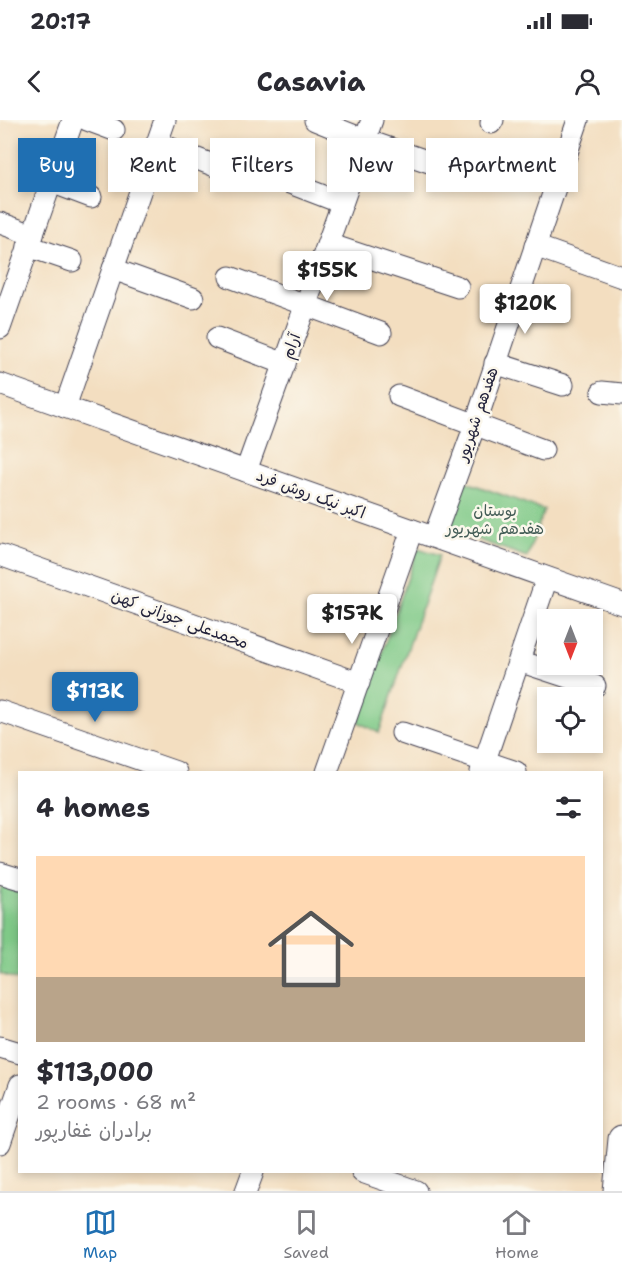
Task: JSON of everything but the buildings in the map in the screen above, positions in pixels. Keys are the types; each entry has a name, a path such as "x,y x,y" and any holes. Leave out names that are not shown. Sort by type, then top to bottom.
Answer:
{"main road":[{"path":"617,1191 622,1138"}],"street":[{"path":"67,138 73,120"},
{"path":"87,120 114,130"},
{"path":"159,138 165,120"},
{"path":"315,120 368,130 426,158"},
{"name":"هفدهم شهریور","path":"434,537 475,425 578,120"},
{"name":"آرام","path":"246,471 368,130"},
{"path":"0,328 48,192"},
{"path":"78,192 91,197"},
{"path":"65,407 140,192"},
{"path":"313,192 342,203"},
{"path":"0,223 72,261"},
{"path":"328,243 458,287"},
{"path":"535,246 622,277"},
{"path":"113,269 193,298"},
{"path":"230,277 381,333"},
{"path":"217,338 285,364"},
{"path":"495,363 562,385"},
{"name":"اکبر نیک روش فرد","path":"0,384 622,604"},
{"path":"399,396 543,450"},
{"path":"327,771 412,530"},
{"name":"محمدعلی جوزانی کهن","path":"0,555 359,683"},
{"path":"483,767 547,578"},
{"path":"519,661 595,686"},
{"path":"0,711 173,771"},
{"path":"402,733 483,767 509,771"},
{"path":"0,873 18,878"},
{"path":"0,1047 18,1052"},
{"path":"0,1143 18,1091"},
{"path":"246,1191 254,1173"},
{"path":"365,1173 416,1191"}],"green space":[{"name":"بوستان هفدهم شهریور","path":"464,481 544,510 527,557 447,529"},
{"path":"418,548 440,555 379,733 358,722"},
{"path":"2,886 18,892 18,980 0,974 0,892"}]}
